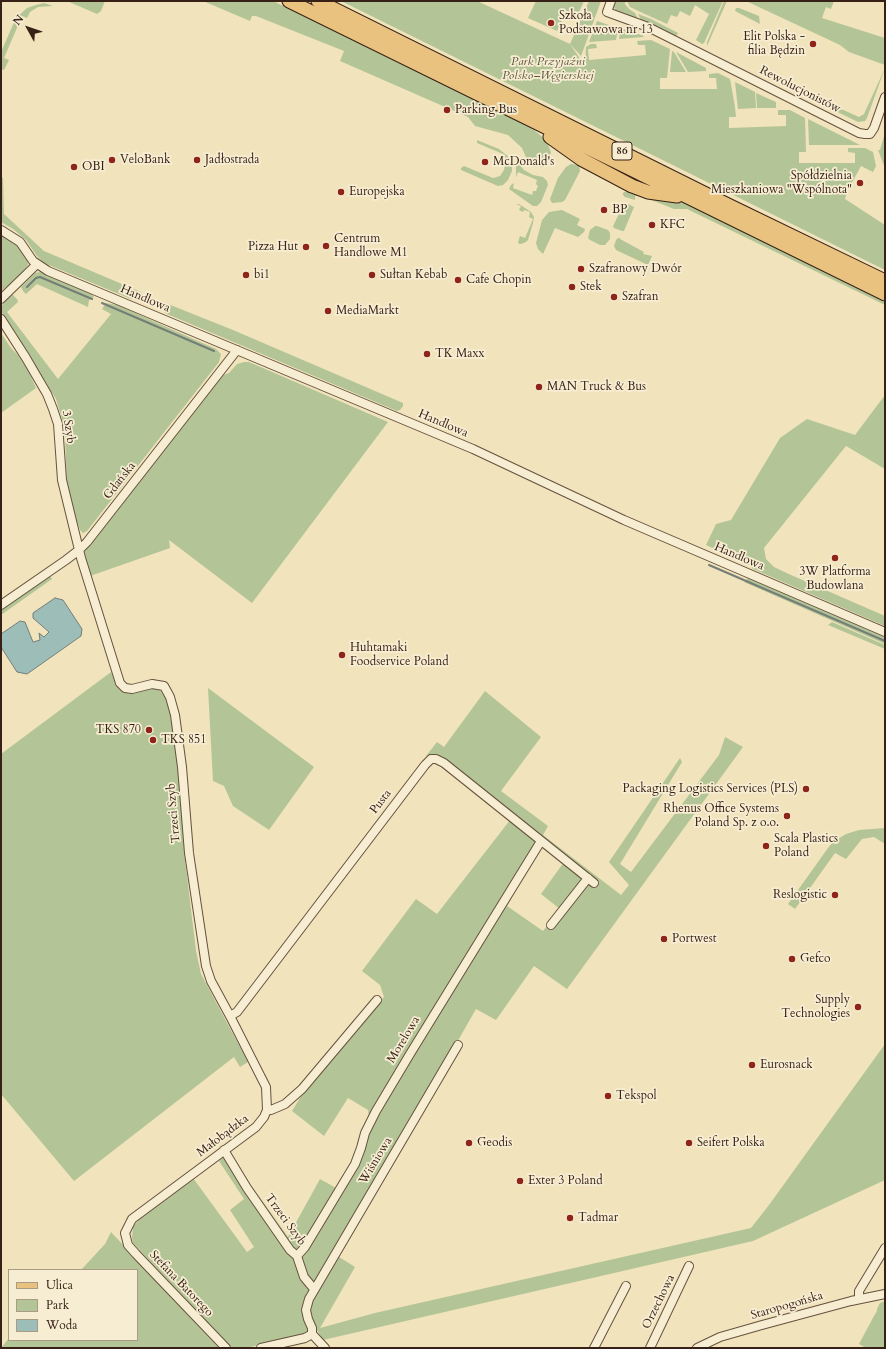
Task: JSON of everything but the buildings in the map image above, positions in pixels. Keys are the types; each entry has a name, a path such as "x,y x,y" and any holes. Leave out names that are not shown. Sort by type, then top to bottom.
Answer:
{"main road":[{"path":"289,1 504,107 512,116 549,136 581,159 632,186 648,192 694,200 885,294"},
{"name":"86","path":"318,1 885,281"}],"street":[{"name":"Rewolucjonistów","path":"611,1 607,12 648,27 859,133 870,134 874,128 885,97"},
{"name":"Handlowa","path":"1,230 20,242 36,265 48,271 473,449 624,520 885,632"},
{"path":"1,299 36,265"},
{"name":"3 Szyb","path":"1,319 47,394 53,409 58,424 62,480 79,550"},
{"name":"Gdańska","path":"1,606 79,550 237,350"},
{"name":"Trzeci Szyb","path":"79,550 120,683 125,688 132,689 152,684 164,686 170,697 175,715 182,767 189,853 206,966 211,981 266,1087 267,1110"},
{"name":"Pusta","path":"230,1016 237,1012 424,765 431,759 436,759 444,763 591,880 551,925"},
{"name":"Morelowa","path":"297,1256 305,1247 355,1164 368,1128 398,1073 541,841"},
{"path":"267,1110 271,1110 285,1104 302,1089 377,1000"},
{"name":"Wiśniowa","path":"314,1289 458,1045"},
{"name":"Małobądzka","path":"125,1233 132,1219 256,1127 264,1117 267,1110"},
{"name":"Trzeci Szyb","path":"224,1150 247,1188 290,1250 297,1256 304,1276 314,1289"},
{"name":"Stefana Batorego","path":"125,1233 128,1245 226,1348"},
{"path":"859,1299 859,1291 885,1248"},
{"name":"Orzechowa","path":"650,1348 689,1266"},
{"path":"594,1348 626,1286"},
{"path":"314,1289 306,1310 312,1328 312,1334 324,1348"},
{"name":"Staropogońska","path":"697,1348 722,1337 859,1299 885,1294"},
{"path":"261,1348 305,1338 312,1334"}],"green space":[{"path":"67,1 105,1 101,11 97,14"},
{"path":"203,1 273,1 501,111 534,130 546,140 551,152 549,160 546,165 542,167 533,167 529,164 522,148 508,135 475,126 468,117 340,61 344,51 256,16 252,16 250,21"},
{"name":"Park Przyjaźni Polsko–Węgierskiej","path":"341,1 477,1 570,44 585,66 586,47 591,44 596,44 597,48 588,49 589,60 646,55 645,45 638,45 637,41 651,40 670,49 667,78 660,78 660,89 717,89 716,78 709,78 709,74 718,73 730,79 736,117 729,117 729,128 786,126 786,115 778,115 778,110 790,110 805,118 806,152 799,152 799,163 855,163 855,153 848,152 848,148 865,148 873,152 876,166 873,172 861,166 847,192 845,199 885,225 885,270"},
{"path":"536,1 584,1 576,19 565,14 557,31 528,18"},
{"path":"589,1 601,1 581,56 570,44"},
{"path":"614,1 625,1 625,4 635,13 638,19 617,12 613,6"},
{"path":"627,1 723,1 704,43 702,44 696,40 709,14 695,5 690,16 680,11 677,17 671,15 667,24 630,7"},
{"path":"724,1 727,1 707,46 707,42"},
{"path":"746,1 834,1 831,9 826,7 822,18 885,38 885,65 849,52 840,45"},
{"path":"44,3 53,6 38,7 30,12 27,18 22,16 4,58 9,60 4,70 1,69 1,52 16,18 27,8"},
{"path":"736,8 759,16 760,24 735,11"},
{"path":"638,14 678,33 676,37 641,20"},
{"path":"597,21 618,28 616,40 589,42"},
{"path":"621,28 644,36 619,39"},
{"path":"672,51 674,52 686,72 670,72"},
{"path":"676,52 706,68 706,71 688,72"},
{"path":"885,68 865,121 858,122 809,98 810,95 859,117 864,114"},
{"path":"735,82 755,92 756,108 738,109"},
{"path":"756,93 776,102 776,108 757,108"},
{"path":"808,119 860,145 809,145"},
{"path":"884,136 885,168 878,150 880,150"},
{"path":"477,140 499,149 509,157 512,165 512,171 508,180 503,185 498,186 461,170 464,166 493,178 500,176 504,170 506,159 503,154 477,143"},
{"path":"517,159 524,170 533,175 543,177 547,181 548,185 541,202 537,206 533,206 509,189 514,183 513,188 532,195 533,191 536,191 538,186 536,184 537,180 518,172 516,177"},
{"path":"571,164 579,165 580,171 565,200 562,202 552,203 550,199 558,178 566,167"},
{"path":"3,177 4,214 44,251 141,292 143,296 131,299 44,263 26,240 13,229 1,222 1,180"},
{"path":"628,190 679,200 885,302 885,305 687,209 674,209 649,199 645,199 644,194 635,196 635,200 625,197 623,193"},
{"path":"516,204 519,204 531,212 534,217 528,240 521,244 518,242 520,236 525,238 533,219 529,217 530,212 524,210 523,212 519,210 521,206"},
{"path":"628,204 634,207 624,231 614,228 613,226 623,206"},
{"path":"562,210 580,219 577,225 585,229 584,232 578,237 555,228 543,254 538,249 536,243 542,220 549,212"},
{"path":"595,226 608,230 610,233 610,239 605,245 600,245 588,238 590,230"},
{"path":"1,234 14,241 28,261 28,265 16,280 1,291"},
{"path":"618,238 644,252 643,254 652,256 648,265 616,250 614,246"},
{"path":"40,272 90,292 94,297 89,300 88,307 37,284 26,294 21,287 35,273"},
{"path":"12,294 18,302 7,312 58,379 111,314 102,309 106,303 117,305 216,349 221,354 219,362 87,531 83,533 80,530 67,493 65,429 56,399 3,315 1,309 3,303"},
{"path":"168,304 233,330 403,403 403,406 397,411 167,314 163,309 164,305"},
{"path":"1,333 28,370 36,388 1,413"},
{"path":"249,362 388,422 252,603 169,540 170,548 90,576 82,555 157,456 221,376 229,373 237,364"},
{"path":"885,395 885,469 846,446 764,548 766,559 774,567 885,616 885,626 753,569 750,565 706,545 716,524 731,520 780,438 807,419 855,435"},
{"path":"50,576 52,579 1,615 1,610"},
{"path":"748,578 885,637 885,644 744,582"},
{"path":"832,622 885,645 885,649 828,625"},
{"path":"111,672 120,690 130,694 150,688 160,690 167,700 174,722 182,796 184,851 196,951 201,974 248,1062 240,1067 234,1057 74,1181 1,1094 1,754"},
{"path":"208,688 314,767 269,830 233,806 224,786 213,781"},
{"path":"485,691 541,737 501,791 548,826 543,835 621,895 629,885 609,862 680,758 682,762 620,864 631,872 719,755 725,737 743,747 567,989 534,966 496,1020 476,1009 336,1255 355,1267 320,1328 375,1313 751,1228 885,1044 885,1180 753,1241 323,1340 315,1327 304,1334 289,1338 246,1348 232,1348 133,1243 133,1227 140,1218 193,1178 247,1252 254,1247 230,1210 244,1199 219,1161 228,1153 288,1237 320,1179 336,1188 348,1169 364,1126 369,1118 368,1110 348,1098 324,1136 292,1111 305,1090 371,1009 384,997 380,985 362,971 416,899 437,914 514,815 439,755 433,754 426,756 437,742 444,747","holes":["542,844 564,862 541,894 560,909 543,931 507,906"]},
{"path":"885,828 885,844 874,837 862,839 846,859 835,853 795,909 788,904 833,842 846,834 859,830"},
{"path":"111,1232 219,1348 1,1348 8,1339 8,1341 138,1341 138,1269 82,1269 105,1244"},
{"path":"885,1301 885,1348 866,1348 859,1344 880,1303"}],"water":[{"path":"55,598 63,600 82,629 81,636 27,674 17,672 1,647 1,634 20,621 25,622 33,642 40,640 39,633 44,637 49,632 33,618 33,613"}],"waterway":[{"path":"27,287 36,278 40,277 92,299"},
{"path":"102,303 214,351"},
{"path":"709,565 885,641"}],"place":[{"name":"Szkoła Podstawowa nr 13","path":"551,23"},
{"name":"Elit Polska - filia Będzin","path":"813,44"},
{"name":"Parking Bus","path":"447,110"},
{"name":"VeloBank","path":"112,160"},
{"name":"Jadłostrada","path":"197,160"},
{"name":"McDonald's","path":"485,162"},
{"name":"OBI","path":"74,167"},
{"name":"Spółdzielnia Mieszkaniowa \"Wspólnota\"","path":"860,183"},
{"name":"Europejska","path":"341,192"},
{"name":"BP","path":"604,210"},
{"name":"KFC","path":"652,225"},
{"name":"Centrum Handlowe M1","path":"326,246"},
{"name":"Pizza Hut","path":"306,247"},
{"name":"Szafranowy Dwór","path":"581,269"},
{"name":"bi1","path":"246,275"},
{"name":"Sułtan Kebab","path":"372,275"},
{"name":"Cafe Chopin","path":"458,280"},
{"name":"Stek","path":"572,287"},
{"name":"Szafran","path":"614,297"},
{"name":"MediaMarkt","path":"328,311"},
{"name":"TK Maxx","path":"427,354"},
{"name":"MAN Truck & Bus","path":"539,387"},
{"name":"3W Platforma Budowlana","path":"835,558"},
{"name":"Huhtamaki Foodservice Poland","path":"342,655"},
{"name":"TKS 870","path":"149,730"},
{"name":"TKS 851","path":"153,740"},
{"name":"Packaging Logistics Services (PLS)","path":"806,789"},
{"name":"Rhenus Office Systems Poland Sp. z o.o.","path":"787,816"},
{"name":"Scala Plastics Poland","path":"766,846"},
{"name":"Reslogistic","path":"835,895"},
{"name":"Portwest","path":"664,939"},
{"name":"Gefco","path":"792,959"},
{"name":"Supply Technologies","path":"858,1007"},
{"name":"Eurosnack","path":"752,1065"},
{"name":"Tekspol","path":"608,1096"},
{"name":"Geodis","path":"469,1143"},
{"name":"Seifert Polska","path":"689,1143"},
{"name":"Exter 3 Poland","path":"520,1181"},
{"name":"Tadmar","path":"570,1218"}]}
